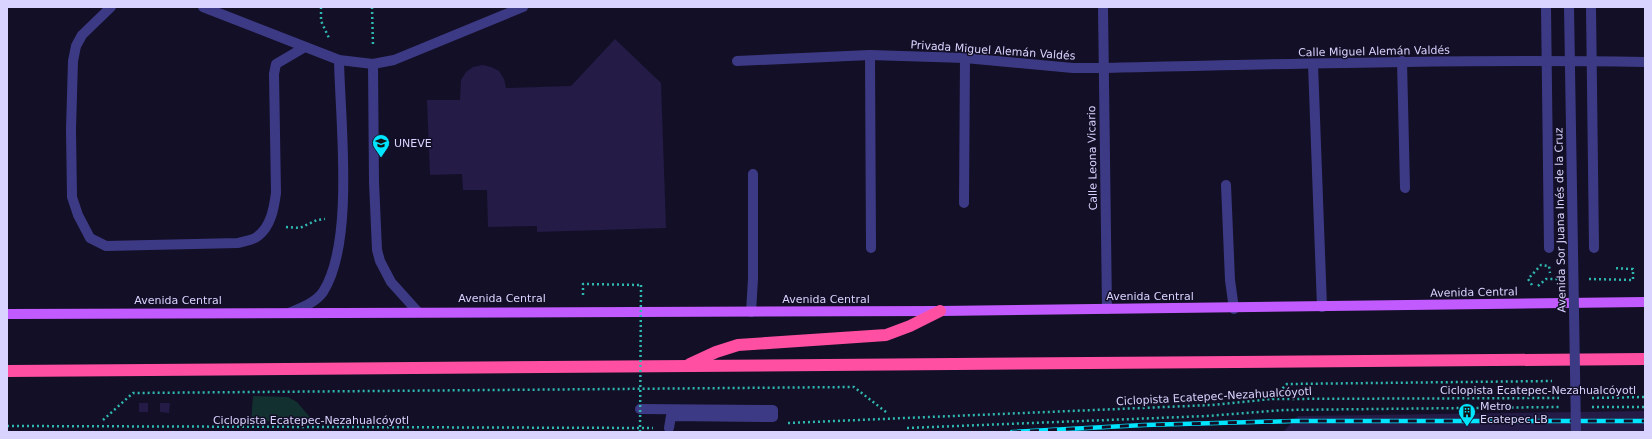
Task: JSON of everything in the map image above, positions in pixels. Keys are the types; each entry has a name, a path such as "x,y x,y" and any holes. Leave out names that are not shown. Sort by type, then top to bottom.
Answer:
{"highway":[{"path":"686,366 716,352 738,345 886,334 910,326 940,311"},
{"path":"7,371 1645,359"}],"main road":[{"name":"Avenida Central","path":"7,314 1234,309 1645,302"}],"street":[{"path":"111,7 82,35 76,46 73,61 71,129 72,197 78,215 90,238 106,246 238,243 258,237 268,226 276,193 274,74 276,64 305,47"},
{"path":"203,7 339,60 373,64 394,60 523,7"},
{"name":"Calle Leona Vicario","path":"1103,7 1107,309"},
{"name":"Avenida Sor Juana Inés de la Cruz","path":"1546,7 1549,248"},
{"name":"Avenida Sor Juana Inés de la Cruz","path":"1569,7 1576,432"},
{"path":"1591,7 1594,248"},
{"path":"870,54 871,248"},
{"name":"Privada Miguel Alemán Valdés","path":"737,61 870,54 965,58 1073,68 1103,68"},
{"path":"964,204 965,58"},
{"path":"289,312 316,300 329,279 338,253 343,177 339,60"},
{"name":"Calle Miguel Alemán Valdés","path":"1103,68 1402,61 1547,60 1645,62"},
{"path":"1402,61 1405,188"},
{"path":"373,64 373,154 377,250 380,261 391,282 418,312"},
{"path":"1312,64 1322,307"},
{"path":"751,312 753,279 753,174"},
{"path":"1226,185 1230,280 1234,309"},
{"path":"640,409 773,410 773,417 671,416 669,428"}],"path":[{"path":"321,7 321,21 339,60"},
{"path":"372,7 373,64"},
{"path":"268,226 300,228 317,220 341,218"},
{"path":"1550,273 1549,266 1541,265 1528,279 1531,285 1537,287 1546,279 1559,279"},
{"path":"1604,279 1633,280 1633,269 1613,268"},
{"path":"583,284 641,285 640,432"},
{"path":"1271,399 1287,384 1552,381"},
{"path":"102,420 133,393 854,387 886,412"},
{"name":"Ciclopista Ecatepec-Nezahualcóyotl","path":"1589,398 1645,397"},
{"name":"Ciclopista Ecatepec-Nezahualcóyotl","path":"808,422 1212,405 1271,399 1566,398"},
{"path":"906,428 1207,416 1284,410 1567,407"},
{"path":"1590,407 1645,407"},
{"name":"Ciclopista Ecatepec-Nezahualcóyotl","path":"7,426 616,429"}],"green space":[{"path":"253,396 288,397 297,402 314,422 251,421"}],"building":[{"path":"615,39 661,83 666,228 537,232 537,226 488,227 487,190 463,190 462,174 430,175 427,100 460,100 461,80 466,72 473,67 483,65 499,71 504,79 506,88 571,86"},
{"path":"139,403 148,403 148,412 139,412"},
{"path":"160,403 170,403 169,413 160,412"},
{"name":"Metro Ecatepec LB","path":"1645,411 1645,432 1283,432 1298,416"}],"railway":[{"path":"1012,432 1144,425 1294,421 1645,421"}],"place":[{"name":"UNEVE","path":"381,158"},
{"name":"Metro Ecatepec LB","path":"1467,427"}]}
